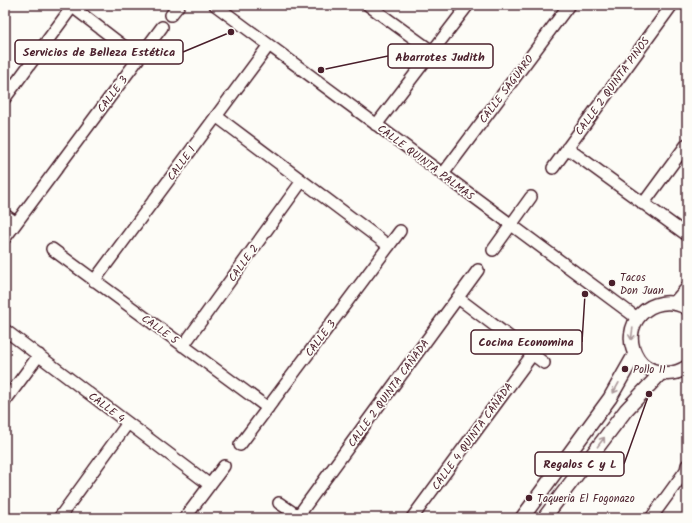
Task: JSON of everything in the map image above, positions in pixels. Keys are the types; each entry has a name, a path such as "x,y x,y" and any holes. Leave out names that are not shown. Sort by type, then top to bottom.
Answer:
{"street":[{"path":"172,15 179,5"},
{"name":"CALLE QUINTA PALMAS","path":"215,5 638,318"},
{"path":"368,5 433,52"},
{"path":"376,125 468,5"},
{"name":"CALLE SAGUARO","path":"443,174 569,5"},
{"name":"CALLE 2 QUINTA PINOS","path":"553,168 672,5"},
{"path":"5,98 71,6 139,58"},
{"name":"CALLE 3","path":"5,238 162,27"},
{"name":"CALLE 1","path":"94,280 268,45"},
{"path":"216,116 389,246"},
{"path":"643,204 687,144"},
{"path":"567,148 687,235"},
{"name":"CALLE 2","path":"183,346 302,181"},
{"path":"493,250 531,197"},
{"path":"5,215 16,223"},
{"name":"CALLE 3","path":"240,445 400,230"},
{"name":"CALLE 5","path":"52,249 268,408"},
{"name":"CALLE 2 QUINTA CAÑADA","path":"299,517 478,270"},
{"path":"687,289 681,306 668,302 655,304 643,312 638,318 631,335 631,342 635,354 643,365 654,372 674,373 687,367"},
{"path":"458,298 544,363"},
{"name":"CALLE 4","path":"5,330 210,485"},
{"name":"CALLE 4 QUINTA CAÑADA","path":"412,518 532,354"},
{"path":"522,518 610,398 635,354"},
{"path":"5,401 39,355"},
{"path":"544,518 626,410 661,373"},
{"path":"59,518 128,423"},
{"path":"185,518 224,466"},
{"path":"651,518 686,469"},
{"path":"280,502 299,517"}],"place":[{"name":"Servicios de Belleza Estética","path":"231,32"},
{"name":"Abarrotes Judith","path":"321,70"},
{"name":"Tacos Don Juan","path":"612,283"},
{"name":"Cocina Economina","path":"585,294"},
{"name":"Pollo 11","path":"625,369"},
{"name":"Regalos C y L","path":"649,394"},
{"name":"Taqueria El Fogonazo","path":"529,498"}]}
